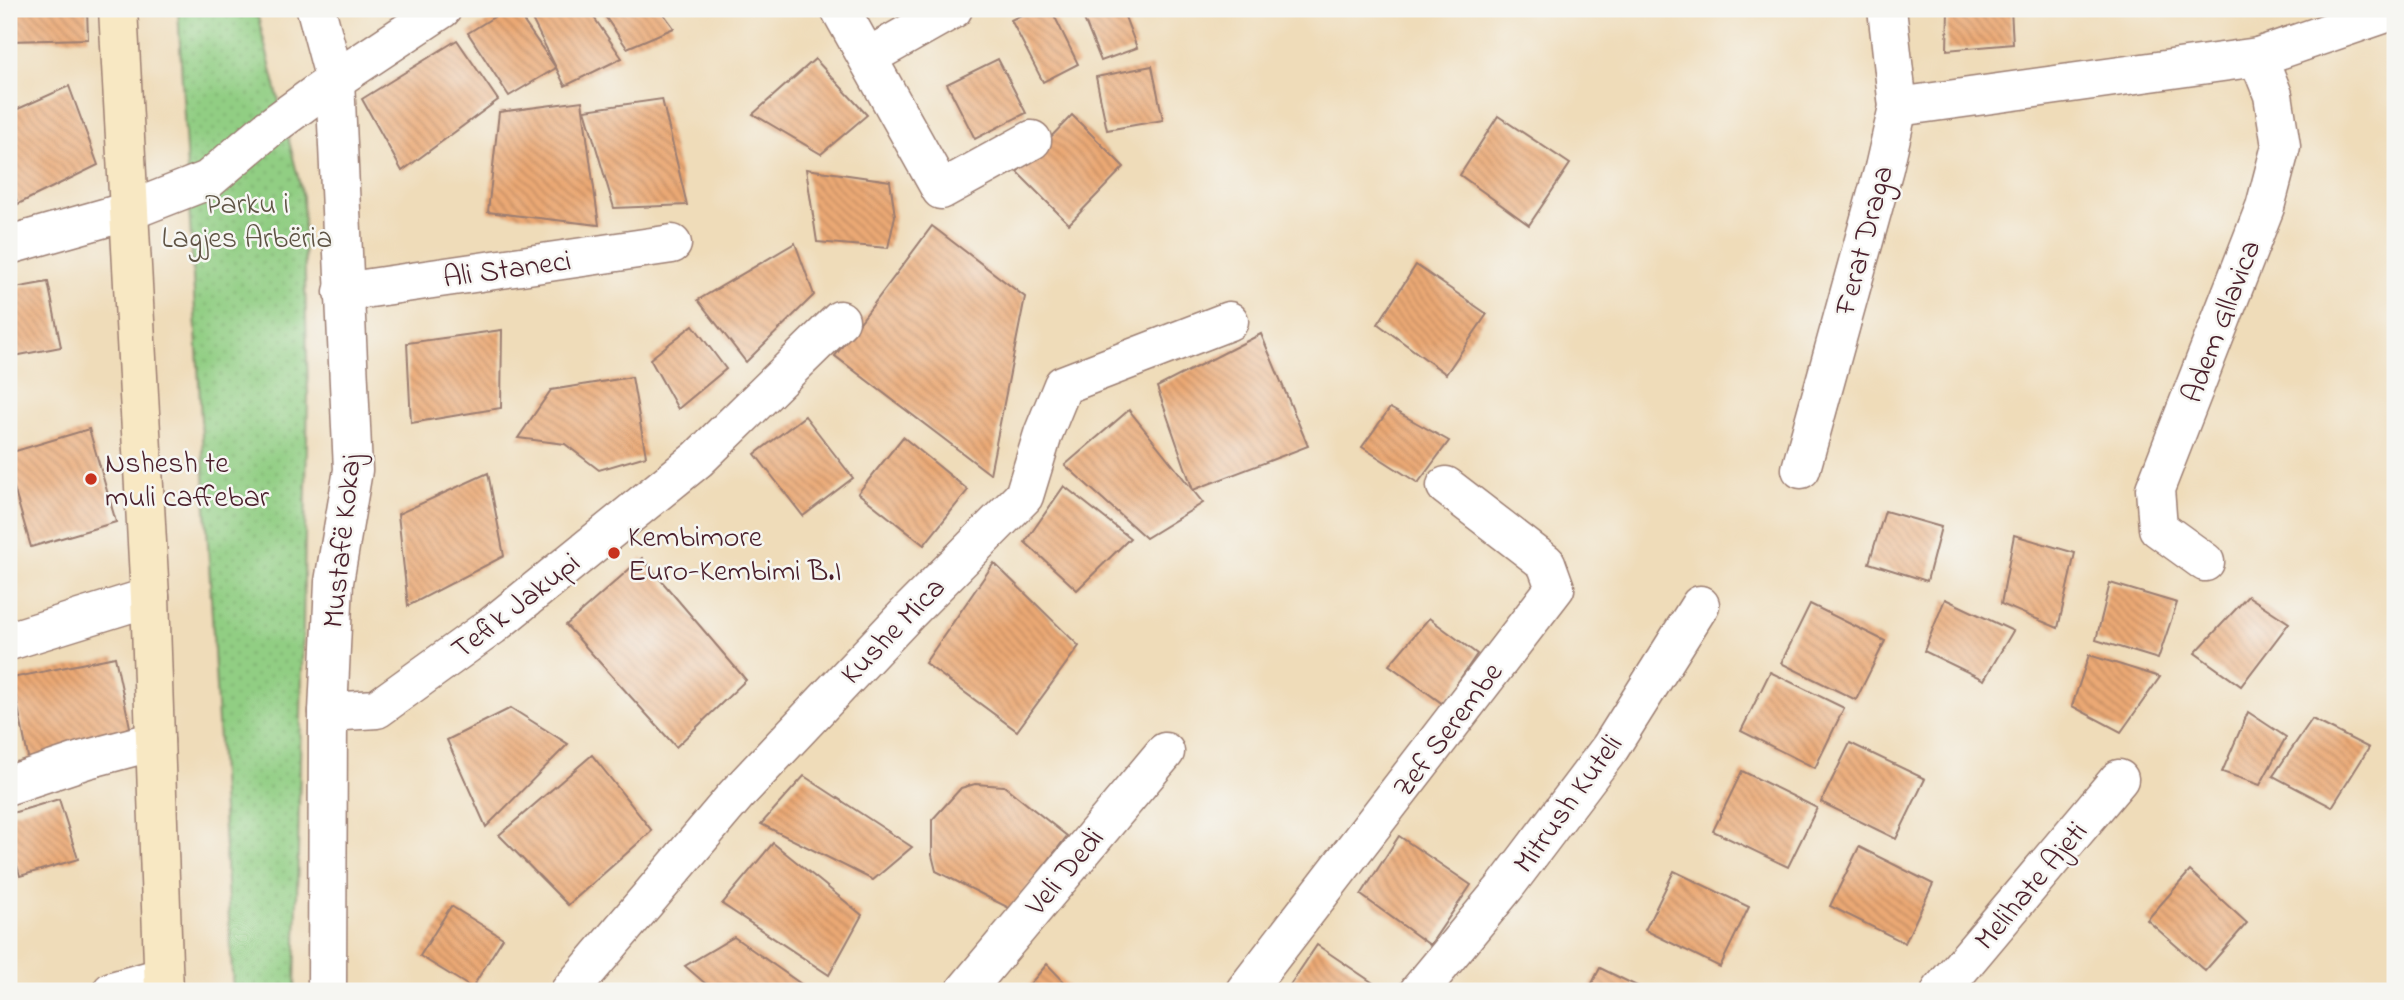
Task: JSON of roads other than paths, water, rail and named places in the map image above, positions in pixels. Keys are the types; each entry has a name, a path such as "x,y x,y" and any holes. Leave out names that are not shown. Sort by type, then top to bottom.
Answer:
{"street":[{"path":"112,991 163,984 150,597 118,9"},
{"name":"Mustafë Kokaj","path":"316,9 335,80 343,292 354,470 334,583 328,712 327,991"},
{"path":"9,245 130,211 208,180 268,129 335,80 442,9"},
{"path":"840,9 941,190 1032,141"},
{"path":"867,57 953,9"},
{"name":"Ferat Draga","path":"1801,469 1898,107 1886,9"},
{"path":"1898,107 2258,57 2395,10"},
{"name":"Adem Gllavica","path":"2205,562 2158,528 2155,489 2265,206 2281,146 2273,95 2258,57"},
{"name":"Ali Staneci","path":"343,292 672,244"},
{"name":"Tefik Jakupi","path":"328,712 377,709 492,626 698,459 839,320"},
{"name":"Kushe Mica","path":"570,991 736,795 909,612 1024,496 1043,434 1063,385 1229,321"},
{"name":"Zef Serembe","path":"1245,991 1555,588 1546,563 1446,486"},
{"path":"9,641 150,597"},
{"name":"Mitrush Kuteli","path":"1419,991 1505,887 1610,748 1700,605"},
{"path":"9,785 84,760 155,741"},
{"name":"Veli Dedi","path":"965,991 1165,752"},
{"name":"Melihate Ajeti","path":"1941,991 2119,779"}],"place":[{"name":"Nshesh te muli caffebar","path":"91,479"},
{"name":"Kembimore Euro-Kembimi B.I","path":"614,553"}],"park label":[{"name":"Parku i Lagjes Arbëria","path":"247,220"}]}
